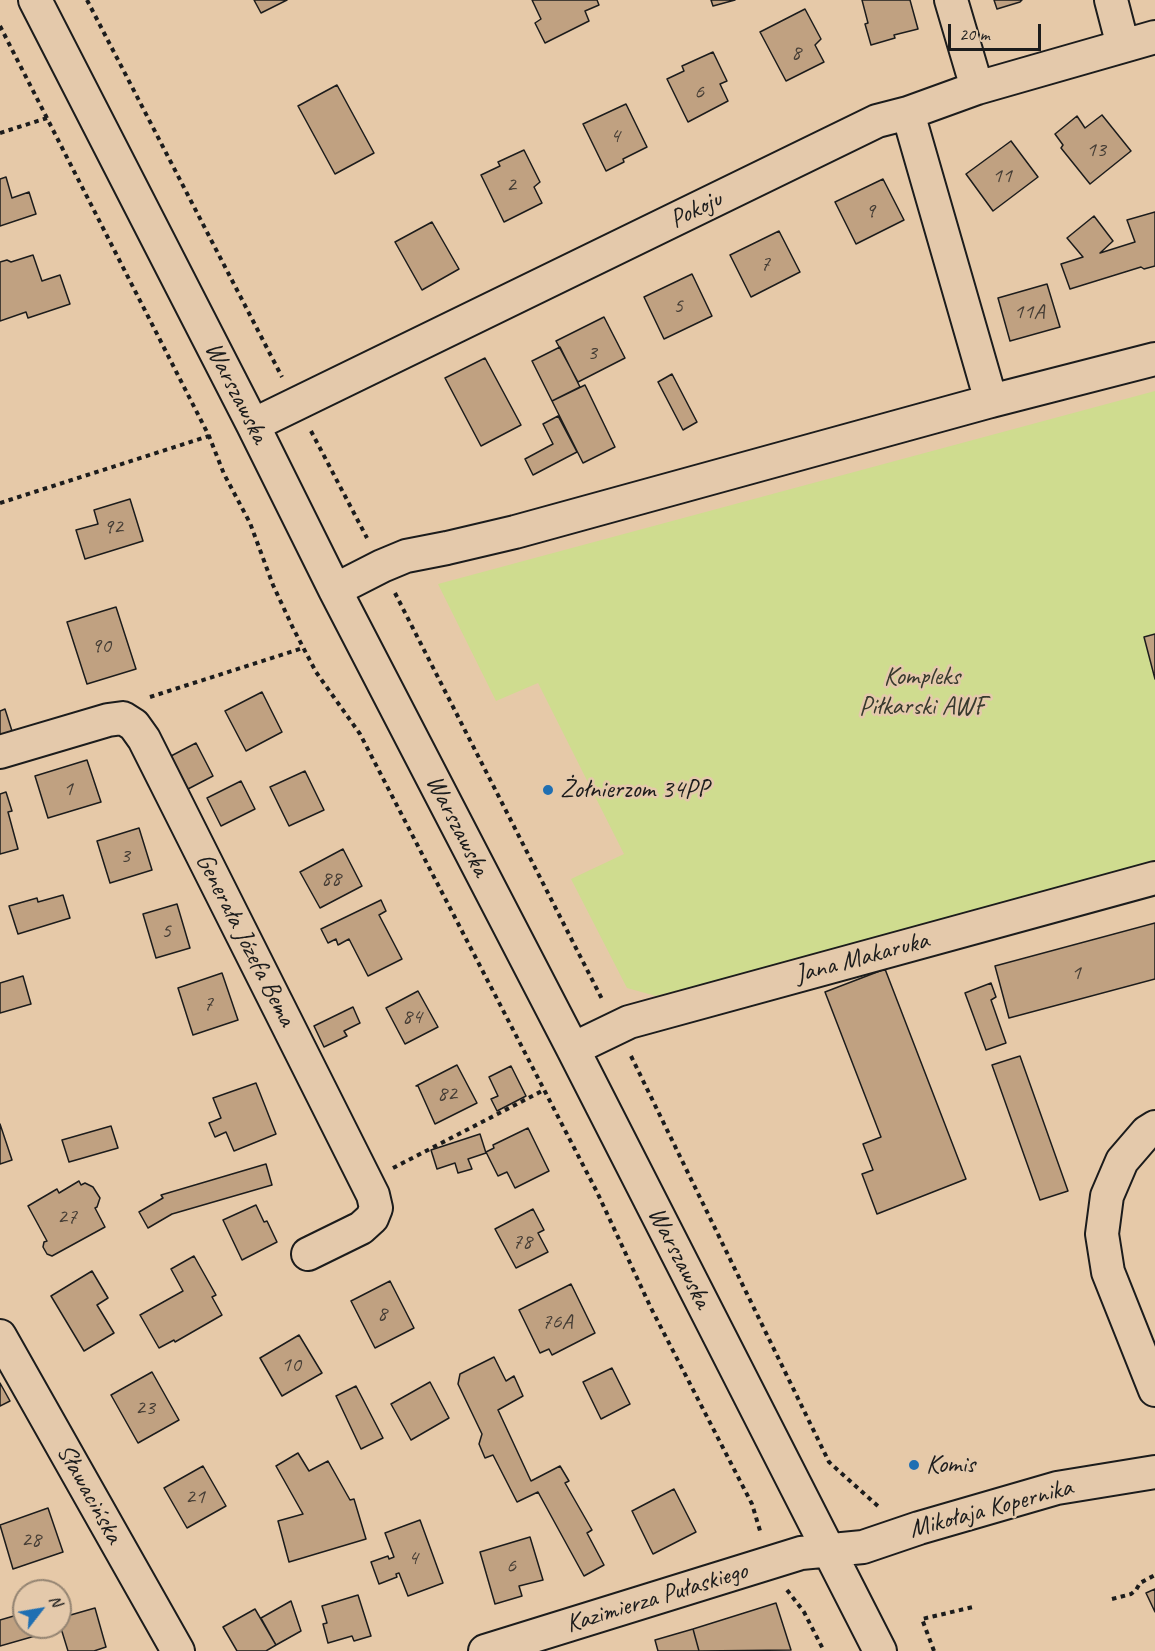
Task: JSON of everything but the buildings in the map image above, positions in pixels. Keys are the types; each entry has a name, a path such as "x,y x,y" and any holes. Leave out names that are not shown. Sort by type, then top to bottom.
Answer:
{"street":[{"name":"Warszawska","path":"35,0 880,1651"},
{"path":"951,0 977,88"},
{"path":"1111,0 1123,46"},
{"name":"Pokoju","path":"253,425 877,122 977,88 1155,37"},
{"path":"908,113 992,401"},
{"path":"335,590 406,556 515,532 992,401 1155,359"},
{"path":"0,752 108,720 123,718"},
{"name":"Generała Józefa Bema","path":"123,718 134,725 144,739 374,1195 376,1208 372,1218 361,1228 308,1254"},
{"name":"Jana Makaruka","path":"573,1049 629,1022 1155,878"},
{"path":"1155,1127 1147,1132 1122,1161 1107,1196 1102,1234 1108,1272 1155,1390"},
{"name":"Sławacińska","path":"0,1336 178,1651"},
{"name":"Mikołaja Kopernika","path":"829,1550 863,1547 919,1528 1057,1488 1155,1472"},
{"name":"Kazimierza Pułaskiego","path":"485,1651 801,1553 829,1550"}],"path":[{"path":"87,0 382,566 617,1028 829,1462 887,1514"},
{"path":"0,26 209,436 224,474 250,523 273,585 303,648 316,672 360,734 597,1192 651,1308 752,1504 761,1535"},
{"path":"0,133 47,118"},
{"path":"0,503 209,436"},
{"path":"123,718 132,702 303,648"},
{"path":"367,1182 544,1090"},
{"path":"1112,1599 1131,1594 1140,1583 1155,1575"},
{"path":"783,1585 804,1612 824,1651"},
{"path":"934,1651 922,1620 973,1606"}],"green space":[{"name":"Kompleks Piłkarski AWF","path":"1155,391 1155,866 1014,905 656,996 627,988 571,879 624,854 538,683 496,701 438,584"}],"place":[{"name":"Żołnierzom 34PP","path":"548,790"},
{"name":"Komis","path":"914,1465"}]}
